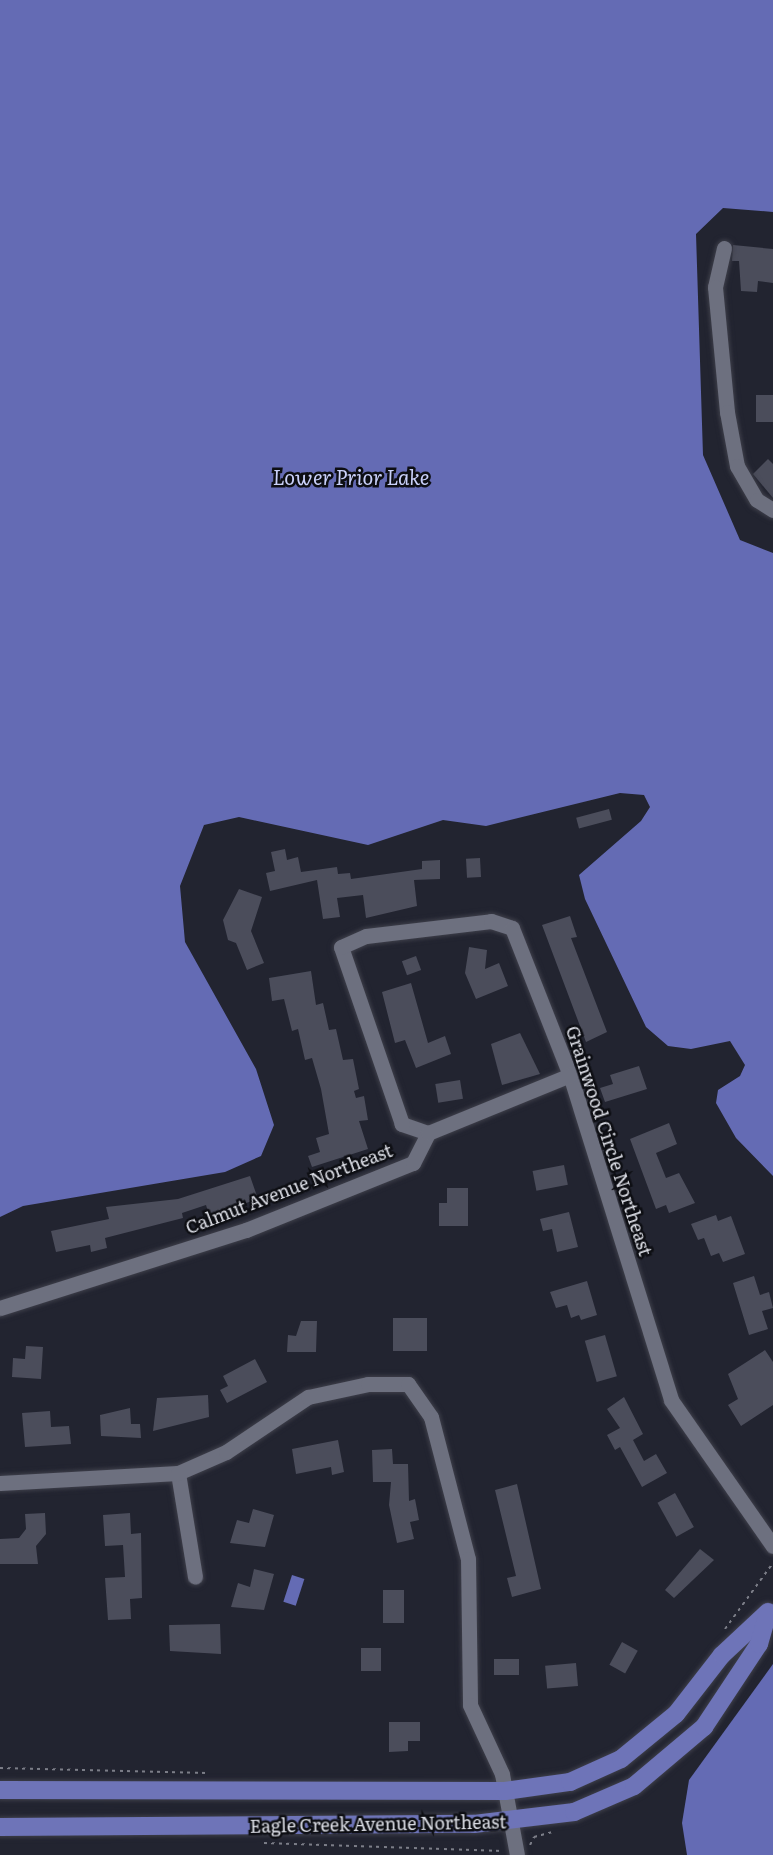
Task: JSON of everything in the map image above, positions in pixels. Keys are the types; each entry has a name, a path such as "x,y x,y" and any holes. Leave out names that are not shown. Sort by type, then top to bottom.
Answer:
{"main road":[{"name":"Eagle Creek Avenue Northeast","path":"0,1790 508,1807 574,1812 634,1786 669,1761 704,1727 753,1653 770,1609"},
{"name":"Eagle Creek Avenue Northeast","path":"0,1827 508,1807 621,1759 676,1714 722,1655 770,1609"}],"street":[{"path":"724,248 715,287 729,422 737,466 758,500 773,510"},
{"name":"Grainwood Circle Northeast","path":"428,1133 402,1124 341,947 366,936 491,921 512,928 570,1075 671,1400 773,1546"},
{"path":"428,1133 570,1075"},
{"name":"Calmut Avenue Northeast","path":"0,1308 246,1230 413,1164 428,1133"},
{"path":"0,1483 178,1473 226,1452 308,1397 368,1384 408,1384 431,1417 468,1559 470,1705 508,1807 517,1855"},
{"path":"178,1473 195,1577"}],"path":[{"path":"722,1634 773,1563"},
{"path":"0,1768 214,1773"}],"water":[{"name":"Lower Prior Lake","path":"0,0 773,0 773,212 723,208 696,234 703,455 740,540 773,553 773,1176 736,1138 716,1103 718,1090 740,1076 745,1065 730,1041 691,1049 668,1046 646,1027 585,899 579,875 641,821 650,807 644,795 620,793 486,826 443,820 368,845 239,817 204,825 180,886 185,942 256,1069 274,1125 261,1156 225,1172 23,1206 0,1217"},
{"path":"292,1575 304,1579 296,1606 283,1602"},
{"path":"773,1664 773,1855 687,1855 682,1823 689,1780"}],"building":[{"path":"733,245 773,249 773,283 758,281 757,292 741,291 739,261 732,261"},
{"path":"756,395 773,395 773,422 756,422"},
{"path":"768,459 773,464 773,498 753,474"},
{"path":"609,809 612,820 579,828 576,818"},
{"path":"285,849 287,860 298,857 301,872 337,867 338,874 350,873 351,879 422,869 422,861 440,860 440,879 414,880 417,906 366,918 363,895 337,898 340,917 323,919 317,880 270,891 266,873 275,871 271,852"},
{"path":"480,858 481,877 467,878 466,859"},
{"path":"239,889 262,897 251,931 264,963 247,970 236,943 228,940 223,920"},
{"path":"570,916 577,937 571,938 607,1032 586,1042 542,925"},
{"path":"469,947 487,950 485,969 499,963 508,986 476,999 465,973"},
{"path":"416,956 421,970 407,975 402,961"},
{"path":"311,971 316,1005 323,1003 329,1030 336,1029 343,1060 353,1059 359,1089 354,1091 356,1098 364,1096 368,1120 359,1121 368,1149 312,1167 308,1156 320,1152 316,1138 329,1134 321,1089 312,1058 305,1060 298,1029 292,1031 284,999 272,1001 269,978"},
{"path":"411,983 428,1043 445,1036 451,1054 416,1068 405,1040 395,1043 382,992"},
{"path":"520,1033 540,1074 502,1085 491,1044"},
{"path":"639,1066 647,1089 605,1102 600,1088 613,1084 610,1075"},
{"path":"460,1080 463,1099 438,1103 435,1084"},
{"path":"669,1123 677,1144 656,1153 666,1178 679,1173 695,1203 669,1213 666,1205 656,1209 630,1139"},
{"path":"564,1165 568,1185 536,1191 533,1171"},
{"path":"250,1176 258,1199 209,1215 206,1205 182,1213 183,1218 105,1238 107,1248 91,1252 90,1245 56,1252 51,1231 109,1219 106,1207 178,1199"},
{"path":"447,1188 468,1188 468,1226 439,1226 439,1203 447,1203"},
{"path":"569,1212 578,1247 557,1252 552,1229 543,1231 540,1219"},
{"path":"716,1215 718,1221 731,1216 745,1254 723,1262 719,1253 711,1256 704,1238 698,1240 691,1224"},
{"path":"754,1276 760,1295 769,1292 773,1308 762,1311 768,1329 749,1335 733,1283"},
{"path":"587,1281 597,1315 581,1320 579,1315 571,1318 567,1305 556,1308 550,1292"},
{"path":"393,1318 427,1318 427,1351 393,1351"},
{"path":"301,1321 317,1321 316,1352 287,1352 288,1335 296,1336"},
{"path":"605,1335 617,1376 597,1382 585,1341"},
{"path":"26,1346 43,1347 41,1379 12,1377 13,1358 25,1359"},
{"path":"765,1350 773,1362 773,1405 741,1426 728,1405 738,1399 728,1374"},
{"path":"255,1359 267,1382 227,1403 220,1390 228,1386 223,1376"},
{"path":"208,1395 209,1417 153,1431 157,1398"},
{"path":"624,1397 643,1434 633,1440 644,1461 656,1454 667,1473 642,1487 620,1447 615,1450 607,1435 620,1428 607,1409"},
{"path":"130,1408 131,1424 140,1424 141,1438 101,1436 100,1415"},
{"path":"50,1411 51,1427 69,1426 71,1444 25,1447 22,1413"},
{"path":"338,1440 344,1472 332,1475 331,1467 296,1474 292,1449"},
{"path":"392,1449 393,1464 408,1464 409,1501 415,1499 419,1520 410,1522 414,1539 397,1543 389,1505 391,1482 373,1482 372,1450"},
{"path":"517,1484 541,1589 512,1597 507,1578 516,1576 495,1490"},
{"path":"675,1493 694,1527 676,1537 658,1503"},
{"path":"253,1509 274,1515 265,1547 230,1543 237,1520 249,1523"},
{"path":"45,1513 46,1534 36,1546 38,1564 0,1564 0,1539 19,1538 26,1529 25,1514"},
{"path":"130,1513 131,1534 141,1533 142,1598 130,1599 131,1619 108,1620 105,1578 125,1577 123,1545 105,1546 103,1515"},
{"path":"700,1549 714,1560 674,1598 665,1590"},
{"path":"254,1569 274,1574 264,1610 231,1607 238,1583 250,1587"},
{"path":"383,1590 404,1590 404,1623 383,1623"},
{"path":"220,1624 221,1654 170,1651 169,1625"},
{"path":"622,1642 638,1651 625,1673 609,1665"},
{"path":"361,1648 381,1648 381,1671 361,1671"},
{"path":"494,1659 519,1659 519,1675 494,1675"},
{"path":"576,1663 578,1686 547,1689 545,1666"},
{"path":"389,1722 420,1722 420,1741 408,1741 408,1751 389,1752"}]}
